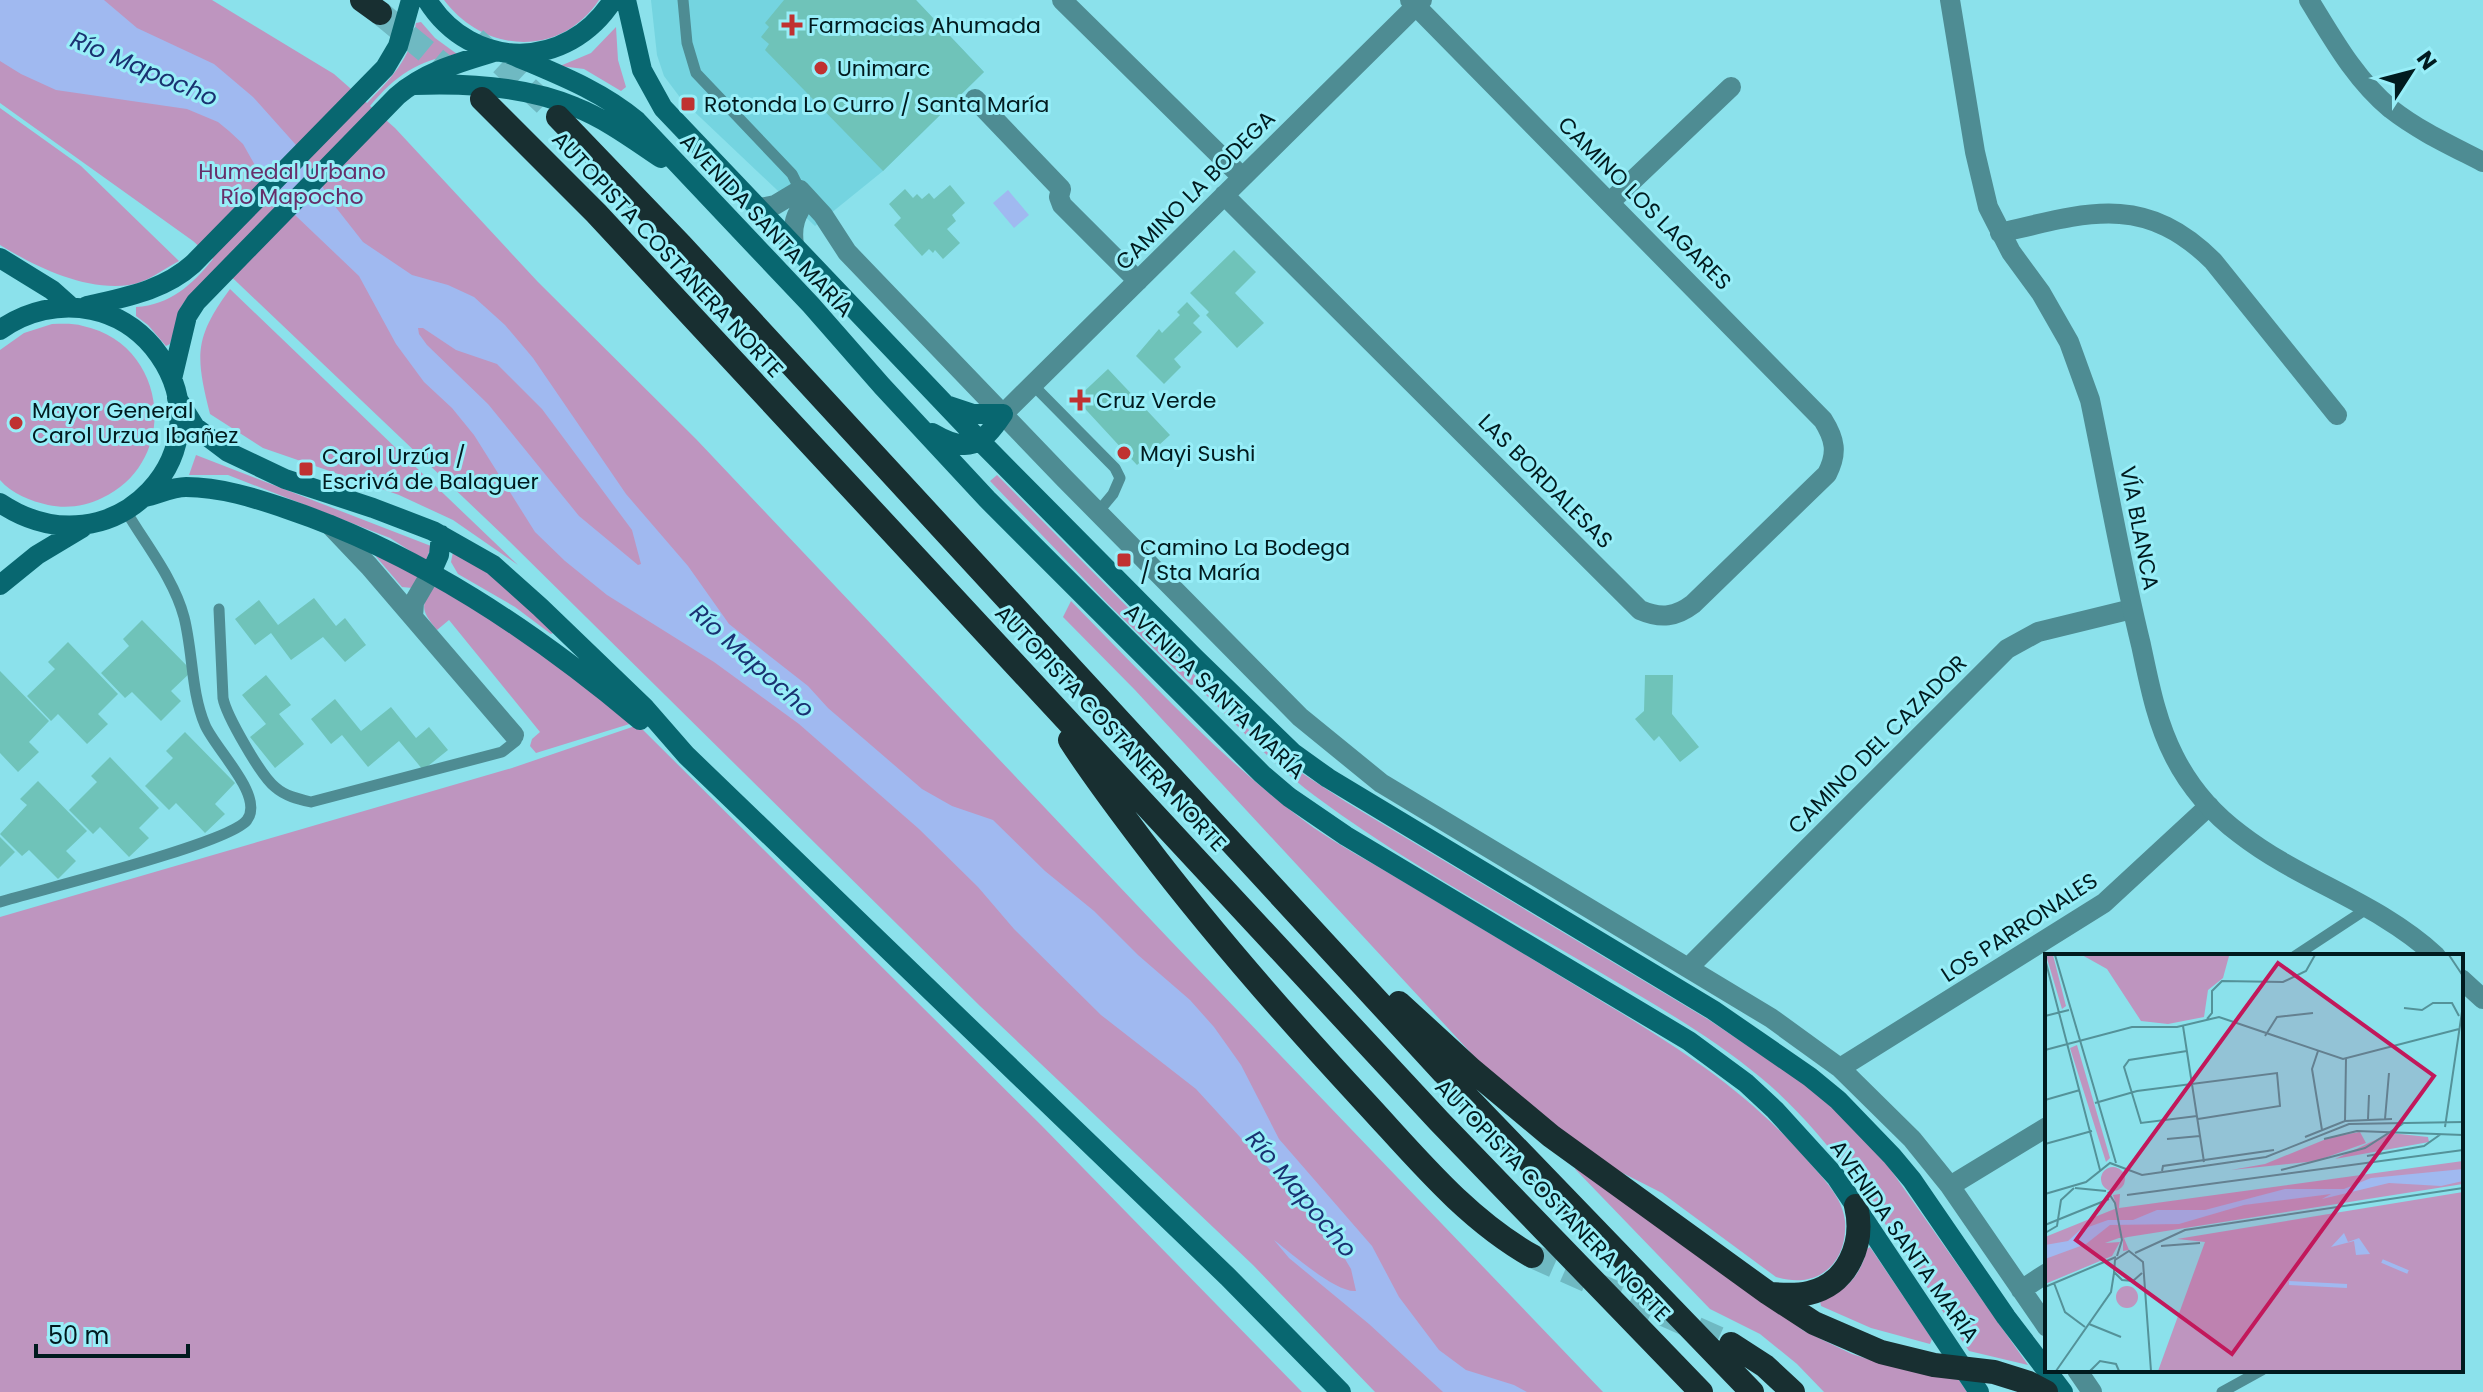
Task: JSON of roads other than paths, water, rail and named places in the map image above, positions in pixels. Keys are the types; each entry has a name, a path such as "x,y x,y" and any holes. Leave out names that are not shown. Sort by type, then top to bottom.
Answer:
{"highway":[{"name":"AUTOPISTA COSTANERA NORTE","path":"482,99 596,213 1439,1121 1701,1392"},
{"name":"AUTOPISTA COSTANERA NORTE","path":"558,117 671,235 1444,1073 1752,1392"},
{"path":"1035,684 1109,796 1226,949 1459,1202 1508,1242 1532,1256"},
{"path":"1265,879 1551,1136 1768,1293 1814,1323 1861,1345 1934,1365 2011,1376 2046,1392"},
{"path":"1768,1293 1807,1294 1827,1286 1843,1273 1852,1260 1857,1244 1859,1228 1856,1206"},
{"path":"1731,1344 1765,1366 1793,1392"}],"main road":[{"path":"0,330 36,312 75,307 155,288 180,276 375,79 398,46 411,0"},
{"name":"AVENIDA SANTA MARÍA","path":"427,0 437,15 458,34 591,89 616,103 637,121 811,305 987,499 1217,731 1289,797 1346,836 1689,1041 1746,1083 1792,1127 1836,1177 1979,1392"},
{"path":"0,585 37,555 87,526 126,511 145,497 170,461 176,441 179,419 175,388 187,316 211,285 404,91 438,70 503,52 538,53 566,44 596,23 613,0"},
{"name":"AVENIDA SANTA MARÍA","path":"626,0 642,70 663,108 980,441 1225,688 1293,753 1328,778 1713,1010 1838,1100 1912,1180 2045,1368"},
{"path":"404,91 467,85 515,91 573,106 636,141 695,181"},
{"path":"0,258 75,307 104,313 126,323 145,338 161,357 195,427 228,452 285,479 373,508 441,535 486,561 524,591 645,708 686,755 1228,1277 1341,1392"},
{"path":"945,404 973,414 1003,414"},
{"path":"915,422 958,445 970,446 980,441 1003,414"},
{"path":"145,497 183,487 202,488 239,494 327,522 431,573 551,650 686,755"},
{"path":"0,503 42,523 64,527 87,526"},
{"path":"431,573 439,555 441,535"},
{"name":"AVENIDA SANTA MARÍA","path":"2048,1372 2063,1392"}],"street":[{"path":"1062,0 1242,177"},
{"name":"VÍA BLANCA","path":"1950,0 1980,180 2000,233 2056,317 2081,371 2090,400 2156,711 2184,774 2209,806 2256,846 2370,907 2396,923 2434,954"},
{"path":"2309,0 2350,65 2377,96 2410,123 2483,162"},
{"name":"CAMINO LA BODEGA","path":"1003,414 1416,2"},
{"name":"CAMINO LOS LAGARES","path":"1416,2 1823,420 1835,447"},
{"path":"1610,202 1731,87"},
{"path":"975,99 1061,189 1059,197 1062,205 1138,281"},
{"name":"AVENIDA SANTA MARÍA","path":"760,208 804,194"},
{"name":"AVENIDA SANTA MARÍA","path":"794,245 792,228 804,194"},
{"name":"AVENIDA SANTA MARÍA","path":"804,194 823,215 847,252 1300,717 1381,783 1688,968 1792,1033 1840,1068 1912,1139 1950,1186 2045,1324"},
{"name":"LAS BORDALESAS","path":"1224,195 1640,610 1653,616 1681,613 1693,604 1827,474 1834,462 1835,447"},
{"path":"2000,233 2109,212 2140,215 2164,224 2193,241 2213,261 2337,415"},
{"path":"327,522 514,735"},
{"path":"413,617 414,602 431,573"},
{"name":"CAMINO DEL CAZADOR","path":"1688,968 2007,649 2038,632 2132,609"},
{"name":"LOS PARRONALES","path":"1840,1068 2096,909 2129,883 2209,806"},
{"path":"2463,981 2483,999"},
{"path":"1950,1186 2045,1128"},
{"path":"2021,1290 2045,1274"},
{"path":"2078,1372 2092,1392"}],"lane":[{"path":"683,0 687,43 696,73 792,174 804,194"},
{"path":"1033,385 1115,468 1120,478 1113,494 1098,512"},
{"path":"0,902 187,848 235,831 249,818 249,792 205,725 184,617 174,590 126,511"},
{"path":"219,609 226,712 266,779 278,790 296,799 311,802 502,752 516,741 514,735"},
{"path":"2298,954 2370,907"},
{"path":"2222,1392 2258,1372"}],"water":[{"name":"Río Mapocho","path":"0,0 104,0 137,28 214,64 253,97 296,145 334,205 363,242 412,275 448,285 474,297 505,325 533,358 626,494 688,566 729,624 808,686 828,708 922,789 952,806 993,820 1045,871 1094,911 1190,1000 1241,1065 1279,1139 1372,1246 1399,1297 1439,1350 1466,1370 1527,1392 1443,1392 1369,1324 1289,1258 1274,1240 1337,1286 1356,1291 1351,1269 1342,1254 1196,1089 1101,1015 919,829 799,724 714,662 607,595 535,532 474,435 452,408 424,382 396,344 359,276 265,183 243,144 229,131 218,122 187,109 56,90 0,61","holes":["418,328 423,328 456,350 497,364 542,409 632,530 641,564 638,565 579,516 488,404 427,345 419,334"]},
{"path":"1008,190 1029,215 1014,228 993,203"}],"tunnel":[{"path":"380,13 461,80"},
{"path":"475,39 545,104"},
{"path":"1532,1256 1731,1344"}],"place":[{"name":"Farmacias Ahumada","path":"792,25"},
{"name":"Unimarc","path":"821,68"},
{"name":"Rotonda Lo Curro / Santa María","path":"688,104"},
{"name":"Cruz Verde","path":"1080,400"},
{"name":"Mayor General Carol Urzua Ibañez","path":"16,423"},
{"name":"Mayi Sushi","path":"1124,453"},
{"name":"Carol Urzúa / Escrivá de Balaguer","path":"306,469"},
{"name":"Camino La Bodega / Sta María","path":"1124,560"}],"park label":[{"name":"Humedal Urbano Río Mapocho","path":"292,184"}]}
